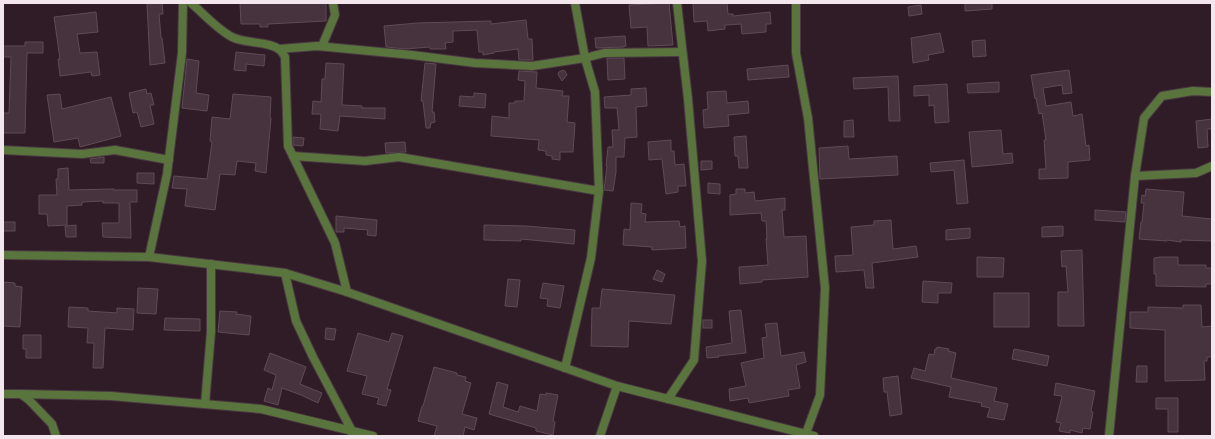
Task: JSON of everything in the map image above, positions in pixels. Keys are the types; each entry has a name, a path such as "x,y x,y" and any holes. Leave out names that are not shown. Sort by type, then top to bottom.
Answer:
{"street":[{"path":"149,257 169,160 182,53 183,3"},
{"path":"191,3 232,37 279,49 322,46 474,63 532,66 585,58 604,53 682,52"},
{"path":"322,46 334,15 333,3"},
{"path":"565,368 591,258 599,191 595,92 585,58 575,3"},
{"path":"668,399 694,360 702,261 688,99 677,3"},
{"path":"796,3 796,53 808,118 825,288 820,395 805,435"},
{"path":"279,49 285,58 288,146 335,243 347,292"},
{"path":"1109,436 1135,176 1144,118 1162,96 1193,91 1212,92"},
{"path":"3,150 82,154 115,150 169,160"},
{"path":"293,156 365,161 399,157 599,191"},
{"path":"1135,176 1196,173 1212,166"},
{"path":"3,255 149,257 285,273 347,292 617,386 805,435 814,436"},
{"path":"205,404 211,332 211,264"},
{"path":"285,273 296,321 352,433"},
{"path":"600,436 617,386"},
{"path":"3,394 111,396 261,409 352,433 373,436"},
{"path":"21,394 29,400 52,424 56,436"}],"building":[{"path":"147,3 162,3 163,14 159,14 165,63 150,65"},
{"path":"240,3 326,3 326,21 268,24 268,27 260,27 260,24 241,24"},
{"path":"669,3 673,45 648,46 647,27 631,28 629,5"},
{"path":"693,3 727,3 728,14 733,14 733,16 770,12 771,24 766,24 766,32 742,34 741,24 725,25 725,29 708,31 707,21 694,22"},
{"path":"965,3 992,3 992,9 965,11"},
{"path":"921,5 922,14 909,16 908,7"},
{"path":"96,12 98,32 77,34 80,53 97,52 100,75 92,76 91,72 60,76 58,59 60,59 54,17"},
{"path":"526,20 528,39 532,39 533,60 519,60 518,49 483,55 483,52 479,52 477,30 453,31 453,42 445,43 446,49 430,49 430,47 405,49 386,47 384,26 417,23 491,21 491,24"},
{"path":"940,33 944,52 928,55 929,60 913,63 911,38"},
{"path":"625,36 626,46 624,47 596,48 595,38"},
{"path":"985,40 986,56 973,57 972,41"},
{"path":"25,42 43,42 43,53 27,53 25,133 3,133 3,113 9,113 11,57 3,57 3,46 25,46"},
{"path":"236,52 265,55 264,66 246,64 246,71 234,70"},
{"path":"607,58 624,58 625,79 608,80"},
{"path":"187,59 199,61 196,93 209,95 207,111 182,108"},
{"path":"326,63 344,64 342,105 362,106 362,108 385,108 385,119 340,116 338,131 320,129 321,114 312,114 313,101 321,102 322,79 325,79"},
{"path":"425,63 436,64 432,112 434,112 435,122 431,123 430,128 426,128 423,101 421,101"},
{"path":"788,65 789,77 748,80 747,69"},
{"path":"563,70 567,75 562,81 558,74"},
{"path":"1069,70 1072,93 1063,94 1062,85 1043,88 1046,106 1071,102 1073,116 1082,114 1086,146 1089,145 1090,160 1068,162 1068,178 1039,179 1039,169 1046,169 1044,140 1046,140 1042,113 1039,114 1031,75"},
{"path":"519,71 537,72 536,88 563,91 562,96 569,96 567,122 575,123 573,152 560,152 560,160 552,159 552,156 546,155 546,151 538,150 539,140 491,136 492,116 509,118 509,103 524,101 525,81 518,80"},
{"path":"898,76 900,121 889,121 888,87 854,89 853,78"},
{"path":"999,82 999,92 968,93 967,84"},
{"path":"947,84 949,122 935,123 934,105 929,106 929,95 914,96 914,86"},
{"path":"646,88 647,106 636,107 637,137 625,138 624,157 616,157 616,172 613,191 604,190 608,147 613,147 612,130 619,130 617,108 605,108 604,97 631,95 631,89"},
{"path":"146,89 147,94 151,93 154,105 150,105 154,124 141,127 137,112 133,113 129,93"},
{"path":"726,91 727,103 748,101 749,113 728,115 729,126 704,128 703,110 708,109 707,92"},
{"path":"474,93 486,94 485,108 459,106 460,96 474,97"},
{"path":"60,94 62,109 111,97 121,136 80,147 78,138 54,142 47,95"},
{"path":"233,94 271,97 271,118 266,173 255,171 256,163 237,161 235,175 220,174 215,210 185,206 187,189 172,188 174,176 207,179 212,142 210,141 212,117 230,119"},
{"path":"1212,119 1212,129 1207,129 1208,147 1198,148 1196,121"},
{"path":"853,120 854,137 844,137 844,121"},
{"path":"1001,130 1003,154 1012,153 1013,163 972,167 969,132"},
{"path":"746,136 748,168 739,168 738,156 735,156 734,137"},
{"path":"293,137 304,138 303,146 293,145"},
{"path":"671,140 671,151 674,151 675,165 684,164 686,186 678,186 678,192 666,194 662,159 649,160 648,142"},
{"path":"405,142 406,152 386,153 385,143"},
{"path":"848,146 849,159 897,156 898,175 820,179 819,148"},
{"path":"104,157 104,163 91,163 90,159"},
{"path":"964,160 968,203 957,204 954,170 931,172 930,163"},
{"path":"701,161 712,161 712,169 701,170"},
{"path":"68,168 69,190 137,190 137,202 130,202 131,238 103,237 102,223 119,223 119,203 103,203 103,201 82,202 82,205 67,206 67,225 48,226 47,214 39,214 39,195 57,195 56,179 58,179 58,169"},
{"path":"137,173 154,173 154,184 137,183"},
{"path":"708,183 720,184 720,194 708,193"},
{"path":"736,189 745,189 745,193 754,192 755,201 785,198 785,210 782,210 784,237 806,236 808,277 762,280 762,282 740,284 739,267 768,265 767,239 766,221 762,221 761,213 730,215 730,195 736,194"},
{"path":"1146,189 1184,192 1182,216 1212,219 1212,241 1181,240 1181,242 1139,239 1144,203 1141,203 1142,195 1145,196"},
{"path":"631,203 642,204 641,213 646,214 645,222 679,221 680,227 685,226 686,248 652,250 652,247 623,245 624,229 630,230"},
{"path":"1095,210 1126,212 1125,222 1095,220"},
{"path":"336,216 377,220 376,236 367,235 368,230 344,228 344,232 336,232"},
{"path":"891,220 893,249 916,246 918,257 872,263 874,288 866,288 864,270 836,272 835,256 853,255 851,227 874,225 874,221"},
{"path":"3,222 15,222 15,231 3,231"},
{"path":"76,225 76,237 66,237 65,226"},
{"path":"484,225 526,226 575,230 574,244 521,239 521,241 484,240"},
{"path":"1063,226 1063,236 1042,237 1042,227"},
{"path":"970,228 970,238 946,240 946,230"},
{"path":"1082,250 1084,326 1058,326 1058,292 1068,292 1066,266 1062,267 1061,251"},
{"path":"977,257 1004,258 1003,277 977,277"},
{"path":"1178,257 1178,265 1206,265 1206,268 1212,268 1212,284 1206,284 1206,287 1156,286 1154,258"},
{"path":"657,270 665,274 662,282 653,279"},
{"path":"508,279 520,280 517,307 505,306"},
{"path":"923,281 952,283 951,293 938,293 938,303 922,302"},
{"path":"3,282 15,283 15,286 22,287 20,327 3,326"},
{"path":"543,283 564,286 560,308 547,306 548,299 540,298"},
{"path":"138,288 158,289 156,314 137,313"},
{"path":"602,289 675,295 671,324 629,321 628,347 591,346 592,308 600,308"},
{"path":"994,293 1029,293 1029,327 994,327"},
{"path":"1183,305 1201,305 1202,327 1212,326 1212,357 1207,357 1207,361 1204,361 1205,380 1165,381 1165,330 1130,328 1130,312 1148,312 1148,307 1183,308"},
{"path":"69,307 88,308 88,311 117,313 117,308 134,309 133,330 105,328 103,368 93,368 94,343 87,343 88,328 68,327"},
{"path":"741,310 746,353 707,358 706,347 732,343 729,311"},
{"path":"220,311 237,312 236,314 251,316 249,335 218,332"},
{"path":"165,318 200,319 200,331 164,330"},
{"path":"703,320 712,320 712,328 703,328"},
{"path":"777,323 781,356 804,352 806,362 796,365 800,388 788,390 789,396 749,403 748,398 730,401 729,389 746,386 741,363 764,358 762,338 767,337 765,324"},
{"path":"326,328 336,329 334,340 325,339"},
{"path":"358,333 389,342 392,333 403,336 387,389 391,390 386,406 377,404 379,398 362,394 367,376 347,371"},
{"path":"23,335 41,335 41,358 26,358 26,349 23,349"},
{"path":"937,347 949,349 948,351 956,353 951,378 997,388 994,401 1008,404 1004,420 987,417 990,408 981,406 982,403 949,397 951,387 911,378 914,368 925,371 929,354 934,355"},
{"path":"1014,349 1049,356 1047,366 1012,359"},
{"path":"270,353 306,367 300,384 322,393 318,403 282,388 278,405 264,401 268,388 272,390 276,375 264,370"},
{"path":"1137,366 1147,366 1147,382 1136,382"},
{"path":"434,367 457,373 457,375 466,377 465,381 471,383 462,414 477,418 474,430 465,427 463,436 434,436 437,426 418,421"},
{"path":"898,376 902,414 890,416 887,392 884,392 883,378"},
{"path":"497,382 508,385 503,407 518,412 520,406 537,411 540,394 546,395 546,393 558,395 553,421 555,422 553,435 536,431 536,428 489,414"},
{"path":"1056,383 1095,391 1091,411 1093,412 1090,429 1083,428 1082,433 1070,430 1070,433 1059,431 1061,423 1056,422 1062,396 1054,395"},
{"path":"1156,398 1178,398 1178,432 1168,432 1168,409 1156,409"}]}
